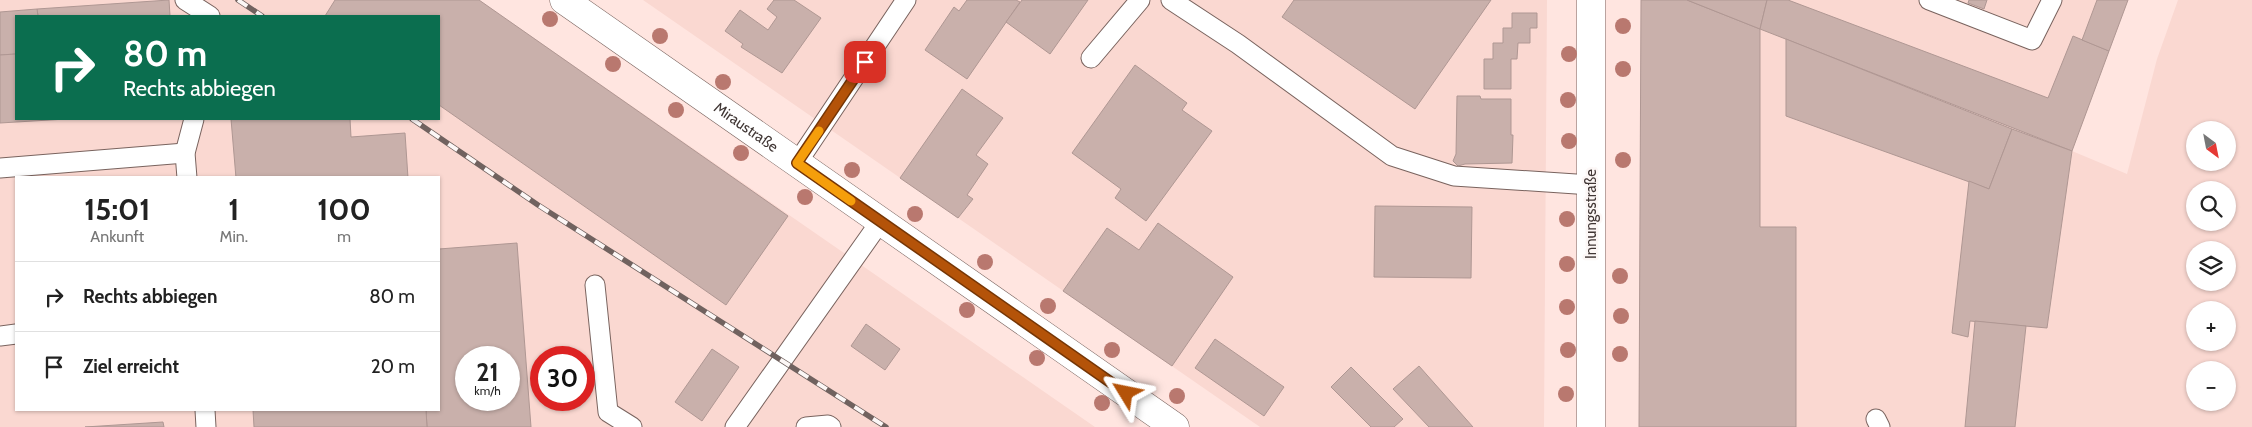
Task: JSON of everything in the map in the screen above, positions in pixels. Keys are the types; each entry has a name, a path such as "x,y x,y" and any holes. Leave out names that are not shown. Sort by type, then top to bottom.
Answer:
{"street":[{"name":"Miraustraße","path":"564,0 1175,427"},
{"name":"Innungsstraße","path":"1590,427 1591,0"}],"lane":[{"path":"185,0 208,15"},
{"path":"797,163 906,0"},
{"path":"1091,58 1140,0"},
{"path":"1171,0 1238,44 1392,156 1454,176 1591,185"},
{"path":"1929,0 2032,40 2052,0"},
{"path":"187,176 185,153 194,120"},
{"path":"0,168 185,153"},
{"path":"734,427 880,222"},
{"path":"595,285 608,412 632,427"},
{"path":"0,336 15,334"},
{"path":"205,411 206,427"},
{"path":"806,427 828,425 832,427"}],"shaded area":[{"path":"0,0 479,0 1095,427 0,427"},
{"path":"643,0 1547,0 1544,427 1260,427"},
{"path":"1641,0 2128,0 2072,151 2127,174 2157,59 2178,0 2252,0 2252,427 1639,427"}],"building":[{"path":"169,0 170,15 38,15 37,9"},
{"path":"335,0 479,0 788,216 726,305 440,106 440,15 326,15"},
{"path":"774,0 794,0 821,18 782,73 741,47 743,44 725,31 740,10 768,30 777,17 767,9"},
{"path":"967,0 1016,0 1020,2 967,79 925,50 954,7 959,11"},
{"path":"1022,0 1088,0 1050,54 1006,22"},
{"path":"1294,0 1491,0 1415,109 1282,17"},
{"path":"1641,0 1687,0 1760,29 1760,227 1796,227 1796,427 1639,427"},
{"path":"1687,0 1767,0 1760,29"},
{"path":"1767,0 1788,0 2048,98 2073,36 2109,51 2072,151 1760,29"},
{"path":"1969,0 1987,0 1984,9 1968,3"},
{"path":"2097,0 2128,0 2109,51 2082,40"},
{"path":"37,9 38,15 15,15 15,54 0,55 0,12"},
{"path":"1512,13 1537,13 1537,28 1530,28 1530,43 1518,43 1517,59 1511,59 1511,89 1484,89 1484,59 1493,59 1493,43 1503,43 1503,28 1512,28"},
{"path":"1786,39 2012,129 1989,189 1786,116"},
{"path":"15,54 15,120 50,120 0,123 0,55"},
{"path":"1135,65 1187,103 1182,110 1212,131 1146,221 1115,198 1121,189 1072,153"},
{"path":"962,89 1003,118 976,155 988,164 967,195 973,199 958,218 900,178"},
{"path":"1457,96 1480,96 1481,99 1511,99 1512,163 1465,164 1458,166 1453,161 1456,154"},
{"path":"231,120 350,120 351,137 405,133 408,176 236,176"},
{"path":"2012,129 2072,151 2047,328 1970,321 1968,337 1952,333 1969,181 1989,189"},
{"path":"1375,206 1472,207 1471,278 1374,277"},
{"path":"1158,223 1233,277 1172,366 1063,291 1107,228 1139,250"},
{"path":"517,243 531,427 427,427 426,411 440,411 440,249"},
{"path":"1975,321 2026,326 2015,427 1965,427"},
{"path":"866,324 900,349 885,370 851,346"},
{"path":"1215,339 1284,387 1264,416 1195,368"},
{"path":"712,349 739,367 702,421 675,402"},
{"path":"1419,366 1473,427 1429,427 1393,389"},
{"path":"1351,367 1403,419 1394,427 1371,427 1331,387"},
{"path":"253,411 426,411 427,427 254,427"},
{"path":"163,422 164,427 85,427"}],"railway":[{"path":"238,0 260,15"},
{"path":"413,120 538,205 886,427"}],"slow traffic":[{"path":"819,131 797,163 851,201"}],"route":[{"path":"865,62 797,163 1126,393"}]}
